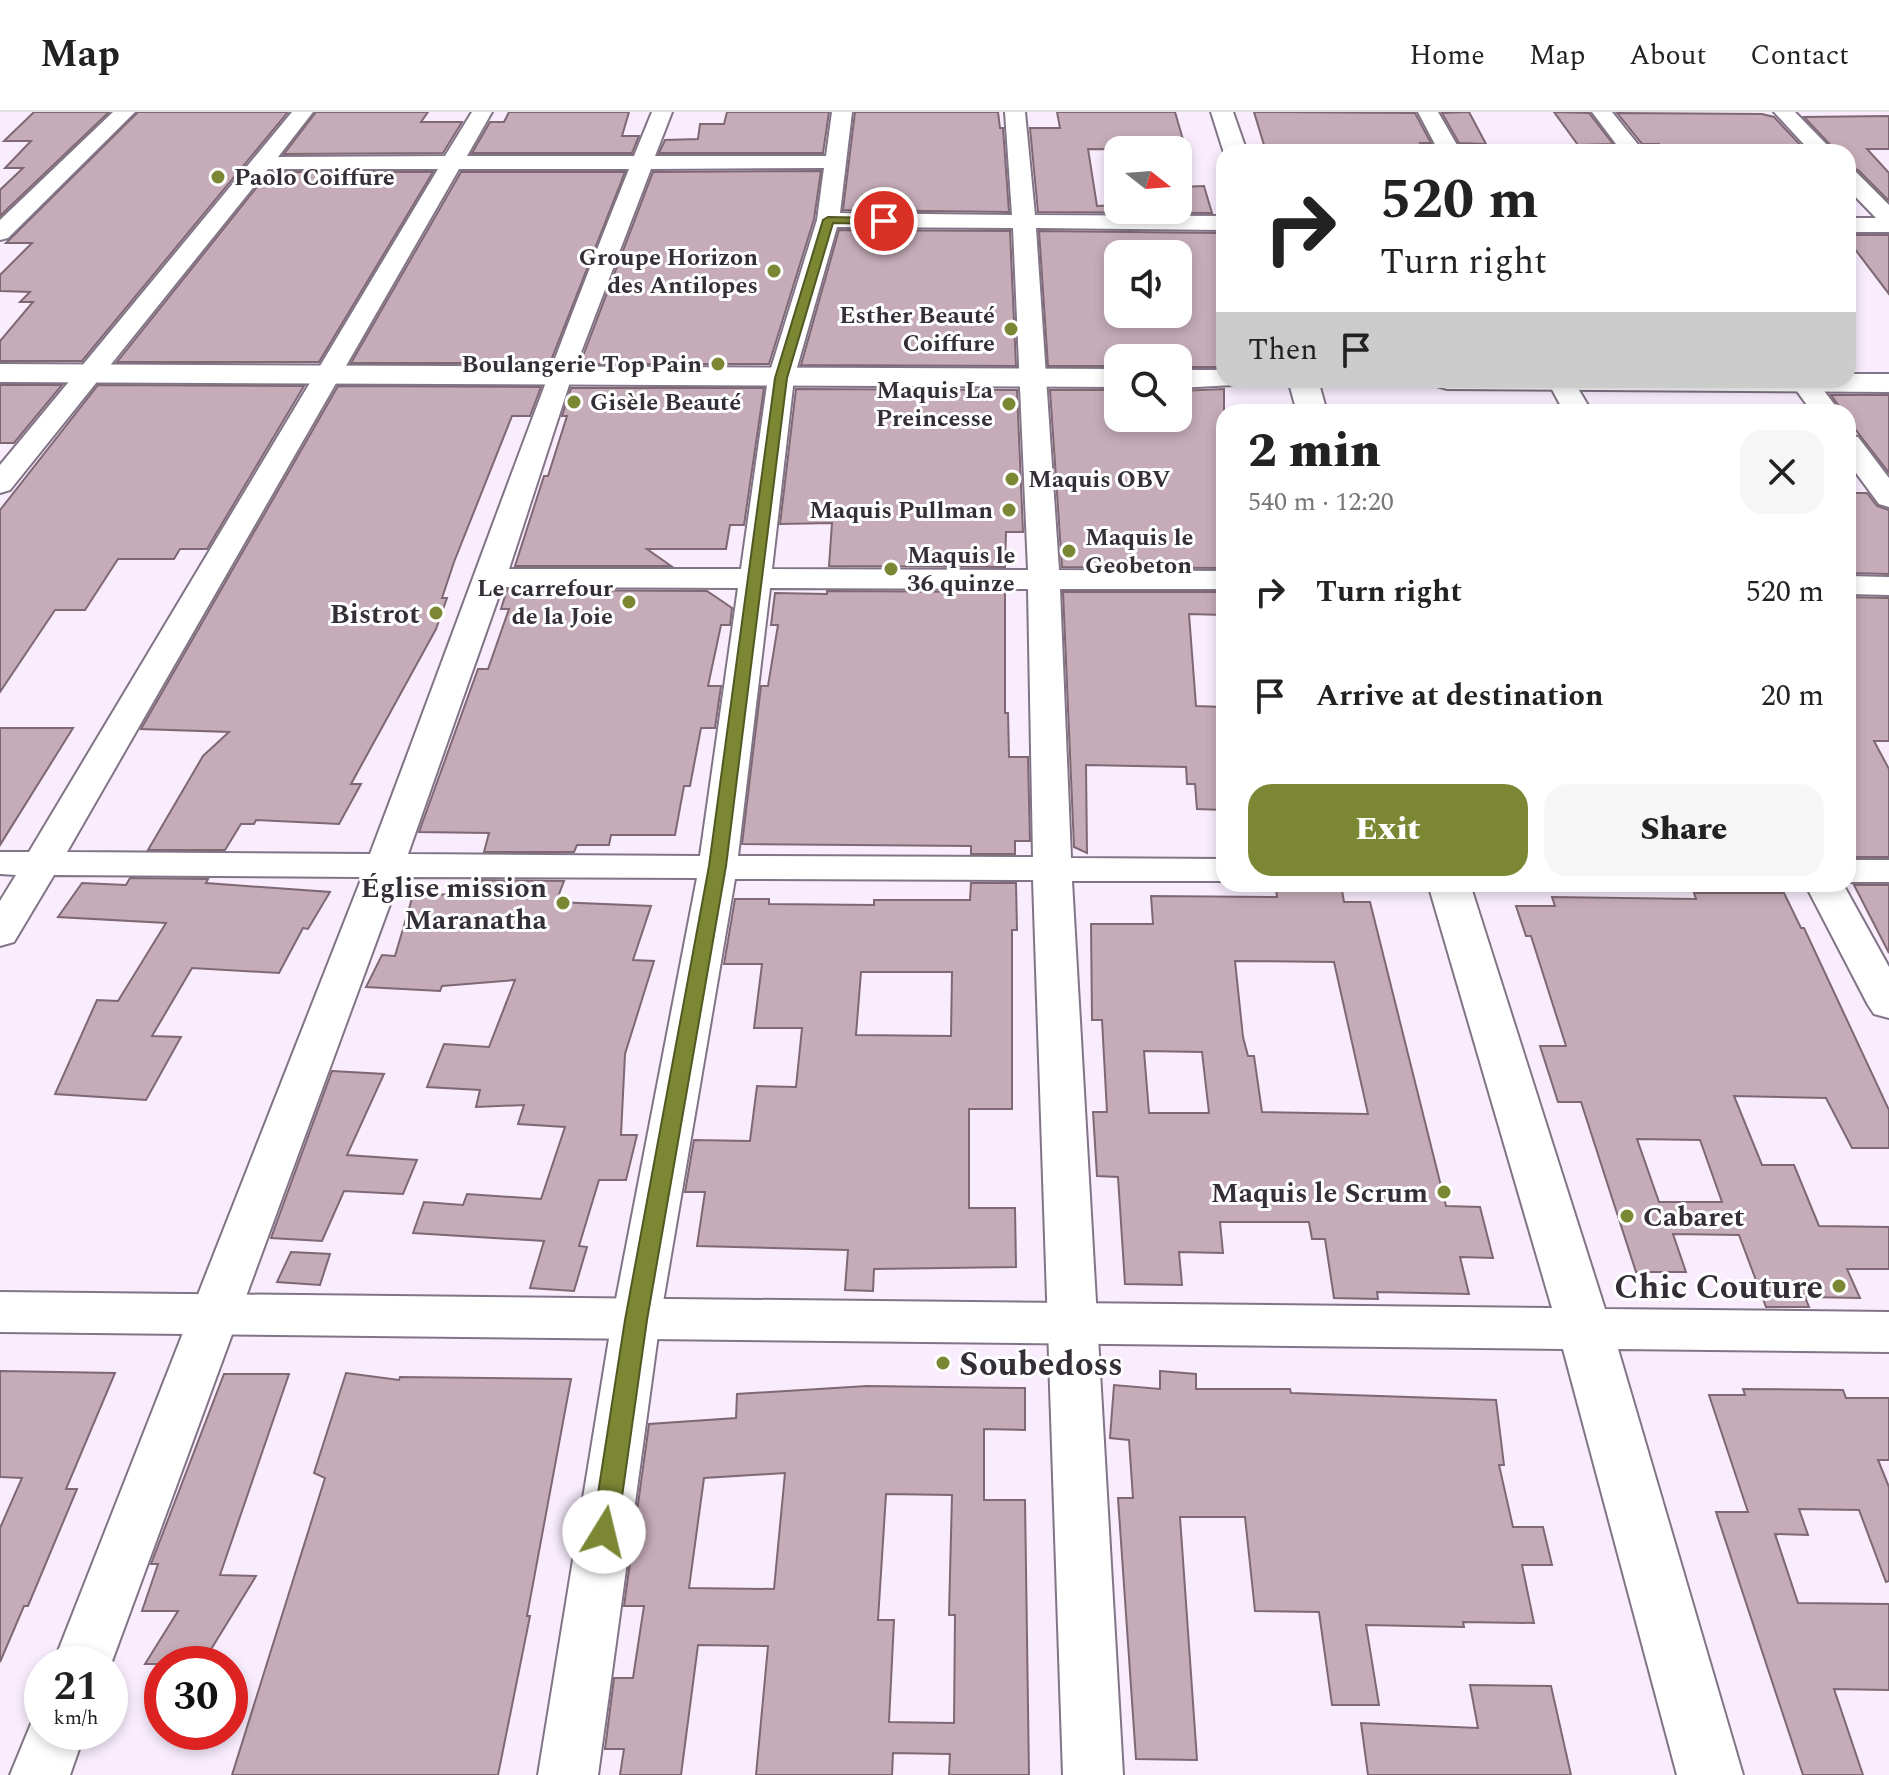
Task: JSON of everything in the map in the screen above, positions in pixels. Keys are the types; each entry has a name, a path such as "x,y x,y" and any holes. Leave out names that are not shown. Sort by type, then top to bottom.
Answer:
{"street":[{"path":"0,233 125,112"},
{"path":"0,484 303,112"},
{"path":"0,934 482,112"},
{"path":"89,1646 384,868 490,578 559,376 662,112"},
{"path":"568,1775 636,1320 718,866 781,378 828,220 842,112"},
{"path":"1015,112 1044,580 1052,870 1093,1775"},
{"path":"1222,112 1232,144"},
{"path":"1428,112 1446,144"},
{"path":"1602,112 1627,144"},
{"path":"1784,112 1815,144"},
{"path":"264,163 835,162"},
{"path":"1856,185 1889,218"},
{"path":"828,220 1216,223"},
{"path":"1856,225 1889,225"},
{"path":"0,373 1104,378"},
{"path":"1192,379 1216,379"},
{"path":"1856,382 1889,383"},
{"path":"1807,388 1820,404"},
{"path":"1856,454 1889,498"},
{"path":"490,578 1216,580"},
{"path":"1856,585 1889,586"},
{"path":"0,863 384,868 718,866 1216,870"},
{"path":"1856,871 1889,871"},
{"path":"1451,892 1585,1330 1710,1775"},
{"path":"1828,892 1889,1005"},
{"path":"0,1312 1889,1332"},
{"path":"40,1775 49,1750"}],"building":[{"path":"34,112 109,112 0,216 0,190 23,168 5,168 31,141 4,141"},
{"path":"138,112 288,112 82,361 0,361 0,341 33,302 20,302 30,292 0,291 0,275 32,243 6,243"},
{"path":"316,112 428,112 421,122 462,122 443,153 284,154"},
{"path":"509,112 629,112 622,136 639,136 632,153 472,153 490,122 504,122"},
{"path":"727,112 829,112 823,153 659,153 665,140 698,139 700,124 724,124"},
{"path":"855,112 998,112 1000,128 1003,128 1009,212 843,210"},
{"path":"1057,112 1175,112 1182,136 1104,136 1104,149 1088,149 1097,206 1104,206 1104,212 1038,212 1030,128 1060,128"},
{"path":"1254,112 1415,113 1431,143 1420,144 1264,144"},
{"path":"1469,112 1486,144 1459,143 1442,113"},
{"path":"1554,112 1589,113 1613,144 1577,144"},
{"path":"1617,113 1762,114 1774,117 1799,144 1659,144 1642,144"},
{"path":"1889,116 1889,149 1867,149 1889,173 1889,201 1856,169 1856,144 1829,144 1804,117"},
{"path":"821,171 814,219 769,364 580,364 653,172"},
{"path":"269,172 433,172 319,362 117,362"},
{"path":"461,172 625,172 550,363 351,363"},
{"path":"1192,186 1204,186 1212,213 1192,213"},
{"path":"839,230 1010,231 1016,366 801,365"},
{"path":"1039,231 1216,233 1216,367 1192,367 1192,344 1104,344 1104,366 1048,366"},
{"path":"1856,235 1889,235 1889,294 1856,251"},
{"path":"0,385 62,385 14,443 0,443"},
{"path":"98,385 304,386 207,549 180,549 174,559 118,559 85,610 55,610 0,692 0,510"},
{"path":"338,386 541,387 530,416 512,416 454,562 442,598 447,598 436,629 351,784 361,784 339,824 256,820 254,824 241,824 225,850 148,850 203,756 229,732 141,729"},
{"path":"571,388 764,388 744,525 730,525 726,549 647,549 671,566 515,566 567,416 562,416"},
{"path":"796,389 1017,390 1023,532 1006,532 1005,567 829,566 832,523 780,524"},
{"path":"1224,389 1224,404 1216,404 1216,568 1062,567 1050,390 1104,390 1104,432 1192,432 1192,390"},
{"path":"1831,395 1889,395 1889,473 1856,430 1856,404 1837,404"},
{"path":"1856,493 1867,493 1877,506 1889,510 1889,574 1856,573"},
{"path":"507,590 707,591 732,608 730,625 721,625 708,686 721,686 715,728 701,728 690,786 684,786 675,835 611,835 609,845 577,845 574,852 484,852 489,833 419,832 478,669 488,669 509,609 501,609"},
{"path":"827,591 1005,592 1005,713 1008,713 1009,757 1028,757 1030,841 1015,841 1015,854 971,854 971,846 742,844 761,686 768,686 778,625 771,625 775,593 827,594"},
{"path":"1063,592 1216,592 1216,615 1189,614 1196,706 1216,707 1216,810 1197,809 1195,784 1187,784 1186,767 1086,765 1087,853 1074,847"},
{"path":"1856,597 1889,598 1889,741 1874,741 1889,769 1889,857 1856,857"},
{"path":"0,728 73,728 0,845"},
{"path":"130,878 208,879 206,883 330,892 308,929 303,928 279,973 192,968 152,1036 181,1037 146,1100 55,1094 97,1000 118,1001 166,923 58,917 82,883 126,885"},
{"path":"475,880 564,881 556,902 651,906 633,960 654,961 625,1054 621,1135 637,1135 626,1180 599,1180 579,1246 587,1247 574,1291 530,1288 544,1241 413,1233 424,1202 463,1205 467,1194 541,1199 565,1127 518,1124 524,1105 476,1107 480,1090 427,1087 444,1044 489,1047 515,980 442,986 440,991 366,987 382,955 395,956 413,895 470,894"},
{"path":"971,883 1016,883 1017,930 1012,930 1012,1109 969,1109 969,1208 1015,1208 1016,1267 874,1269 873,1291 845,1290 848,1250 697,1246 705,1192 685,1192 694,1140 750,1141 757,1086 796,1087 802,1028 754,1028 762,964 724,964 735,899 769,899 769,904 874,905 874,900 970,900","holes":["861,972 952,972 951,1036 856,1035"]},
{"path":"1856,885 1889,885 1889,953 1856,889"},
{"path":"1276,892 1342,892 1344,902 1370,902 1446,1206 1480,1207 1493,1258 1460,1257 1469,1294 1377,1292 1378,1299 1334,1298 1325,1239 1312,1239 1309,1222 1220,1222 1223,1253 1179,1252 1182,1285 1125,1284 1118,1177 1097,1176 1093,1112 1107,1112 1102,1020 1092,1020 1091,924 1153,924 1151,896 1277,897","holes":["1235,961 1334,962 1368,1114 1262,1112 1254,1056 1248,1056 1243,1037","1144,1051 1202,1052 1209,1113 1149,1113"]},
{"path":"1694,893 1784,893 1801,928 1804,928 1889,1110 1889,1148 1852,1148 1826,1098 1734,1096 1762,1165 1794,1165 1819,1226 1889,1227 1889,1269 1847,1269 1860,1298 1805,1297 1809,1307 1766,1307 1739,1235 1673,1234 1686,1272 1636,1272 1581,1102 1558,1102 1540,1046 1566,1046 1531,936 1526,936 1516,906 1555,906 1552,897 1696,899","holes":["1637,1139 1700,1140 1722,1202 1659,1202"]},
{"path":"332,1071 384,1074 347,1155 417,1160 403,1194 344,1191 322,1241 271,1238"},
{"path":"291,1252 330,1254 320,1285 277,1282"},
{"path":"0,1371 115,1373 66,1489 77,1489 28,1606 24,1606 0,1662 0,1528 22,1478 0,1477"},
{"path":"1160,1371 1196,1374 1196,1389 1290,1389 1291,1393 1496,1400 1504,1465 1499,1465 1513,1527 1543,1527 1552,1565 1522,1565 1534,1623 1463,1622 1464,1627 1366,1625 1379,1705 1332,1705 1319,1612 1255,1611 1245,1517 1180,1517 1197,1760 1136,1759 1118,1498 1133,1498 1129,1440 1110,1438 1114,1385 1160,1389"},
{"path":"346,1373 399,1380 400,1377 571,1379 527,1616 530,1616 498,1775 232,1775 240,1750 248,1750 248,1724 325,1478 314,1473"},
{"path":"224,1374 289,1374 220,1575 256,1576 213,1646 156,1646 178,1611 142,1611 158,1564 151,1564"},
{"path":"867,1386 1025,1388 1025,1430 984,1429 984,1500 1025,1500 1029,1775 949,1775 950,1754 893,1753 892,1775 756,1775 768,1646 698,1645 681,1775 620,1775 624,1749 605,1749 614,1678 633,1678 644,1606 624,1606 649,1424 736,1418 737,1394","holes":["785,1473 774,1589 689,1588 704,1478","886,1494 952,1495 949,1615 955,1615 954,1723 889,1722 894,1620 878,1620"]},
{"path":"1743,1389 1843,1390 1846,1398 1889,1398 1889,1460 1878,1460 1889,1487 1889,1581 1886,1582 1859,1510 1799,1509 1808,1535 1775,1534 1798,1603 1889,1604 1889,1690 1834,1689 1863,1775 1803,1775 1716,1512 1748,1512 1709,1395 1745,1395"},
{"path":"1470,1685 1551,1686 1571,1775 1368,1775 1361,1723 1478,1728"}],"place":[{"name":"Paolo Coiffure","path":"218,177"},
{"name":"Groupe Horizon des Antilopes","path":"774,271"},
{"name":"Esther Beauté Coiffure","path":"1011,329"},
{"name":"Boulangerie Top Pain","path":"718,364"},
{"name":"Gisèle Beauté","path":"574,402"},
{"name":"Maquis La Preincesse","path":"1009,404"},
{"name":"Maquis OBV","path":"1012,479"},
{"name":"Maquis Pullman","path":"1009,510"},
{"name":"Maquis le Geobeton","path":"1069,551"},
{"name":"Maquis le 36 quinze","path":"891,569"},
{"name":"Le carrefour de la Joie","path":"629,602"},
{"name":"Bistrot","path":"436,613"},
{"name":"Église mission Maranatha","path":"563,903"},
{"name":"Maquis le Scrum","path":"1444,1192"},
{"name":"Cabaret","path":"1627,1216"},
{"name":"Chic Couture","path":"1839,1286"},
{"name":"Soubedoss","path":"943,1363"}],"route":[{"path":"604,1532 636,1320 718,866 781,378 828,220 884,221"}]}
